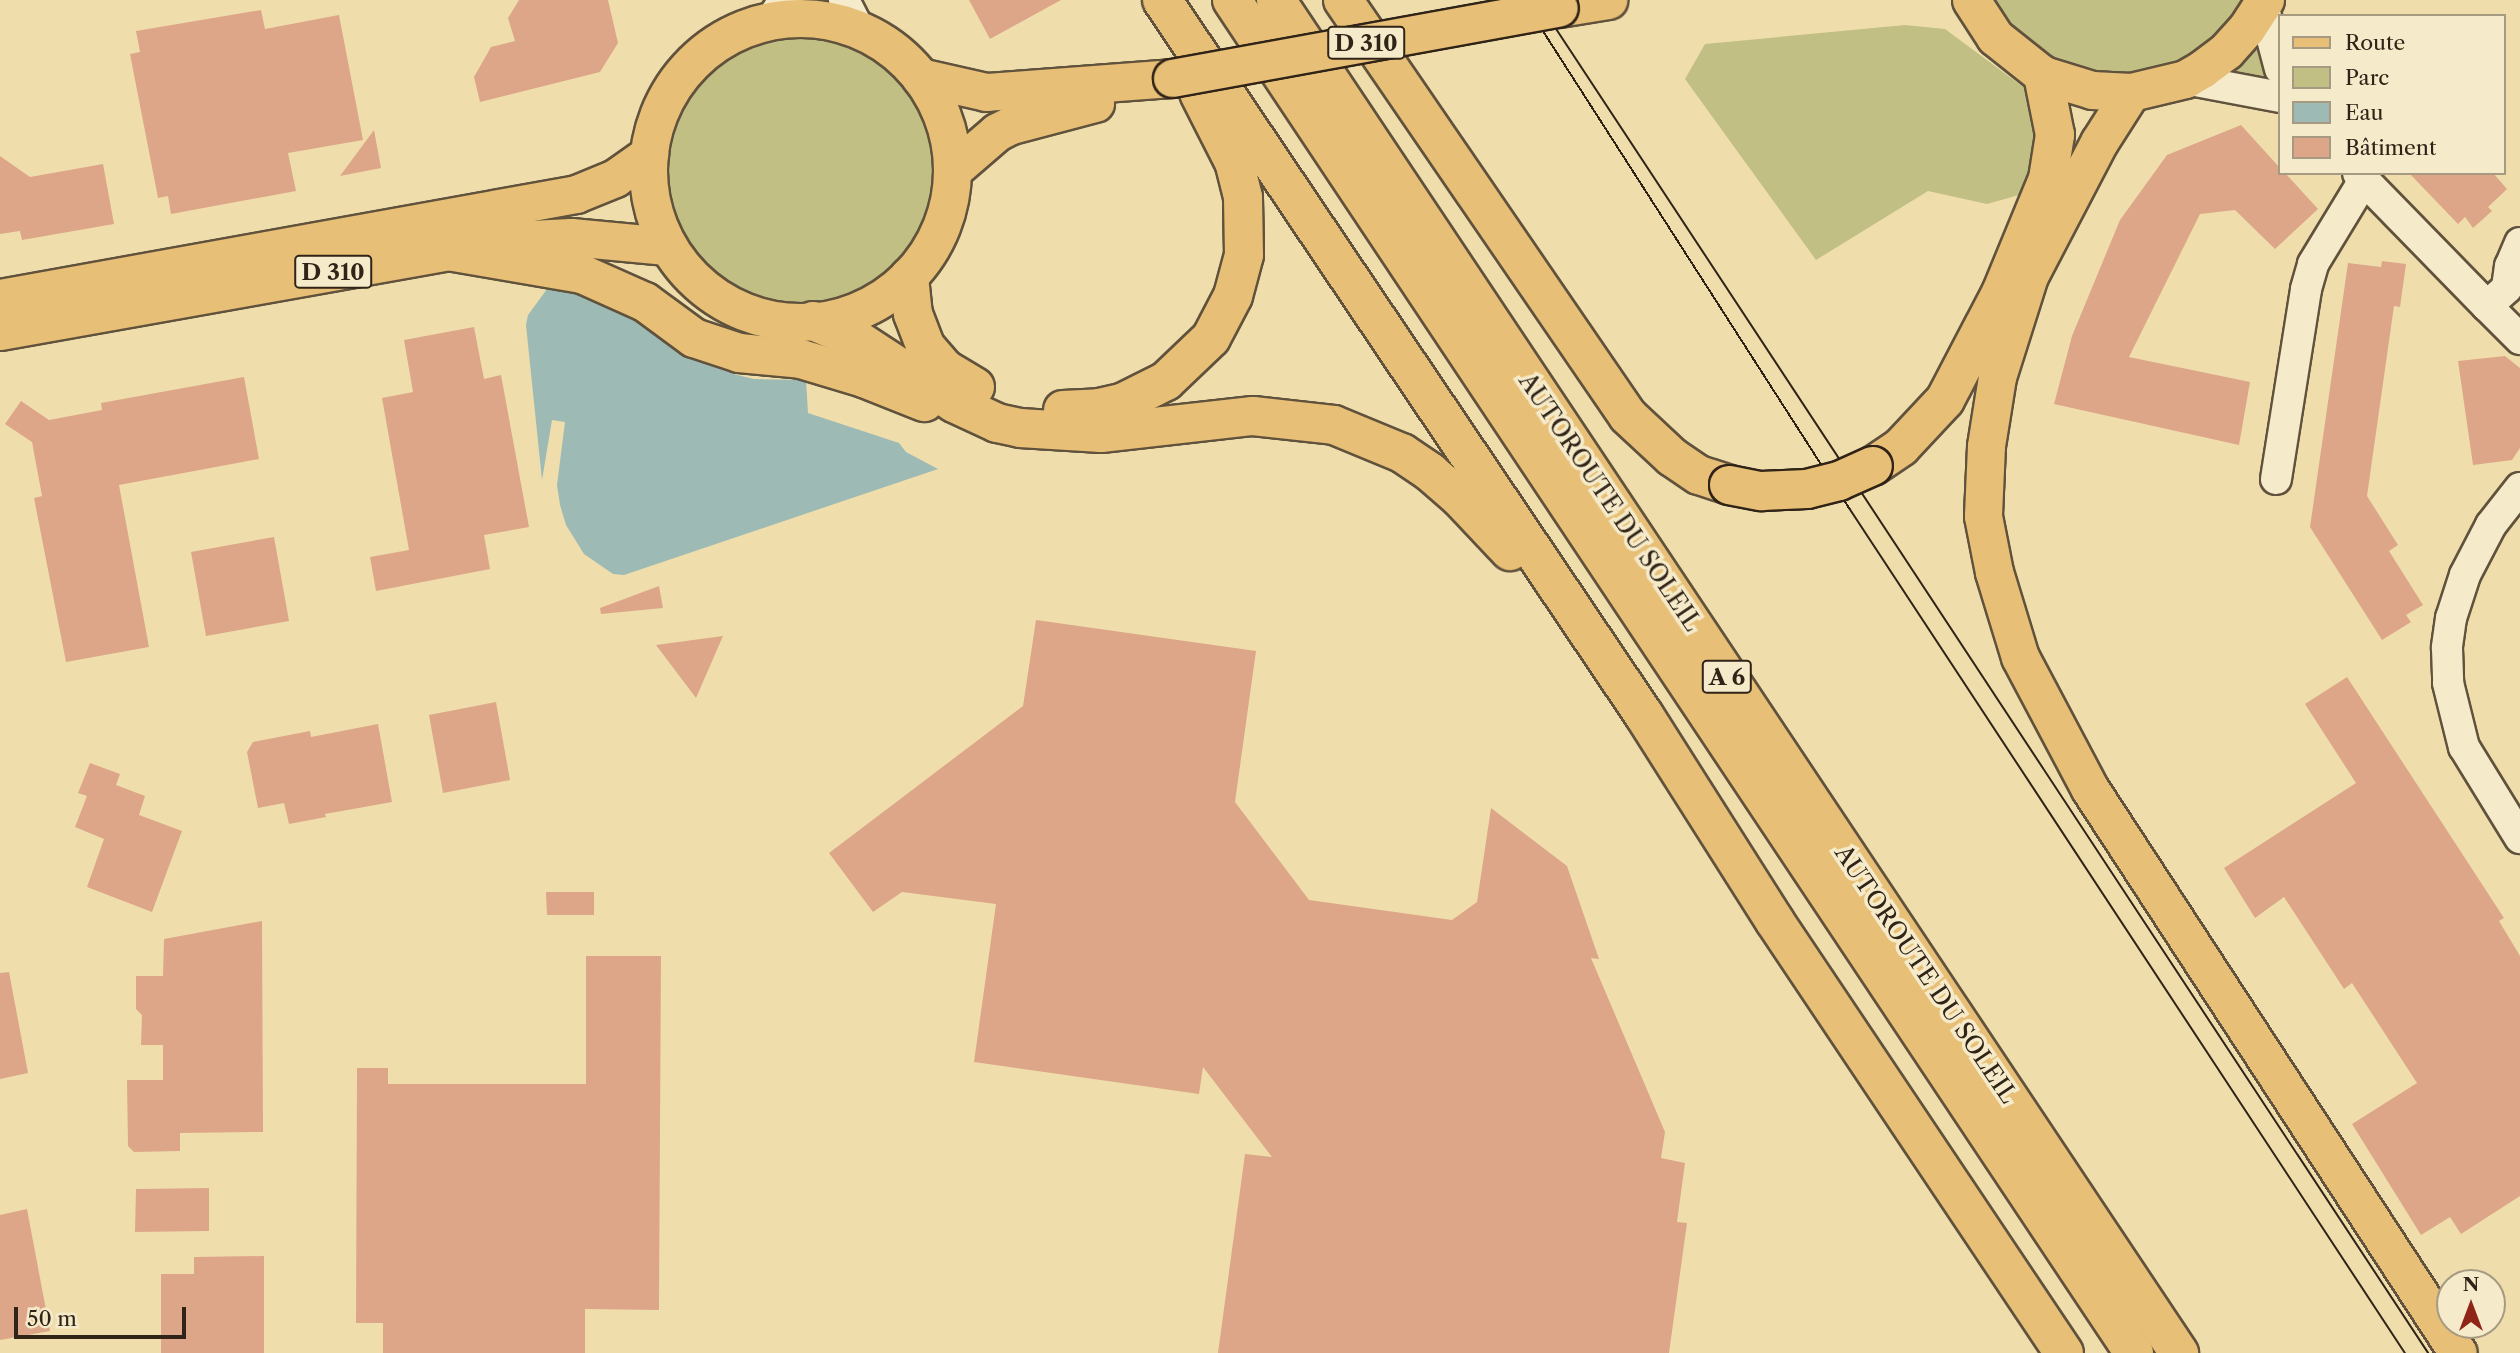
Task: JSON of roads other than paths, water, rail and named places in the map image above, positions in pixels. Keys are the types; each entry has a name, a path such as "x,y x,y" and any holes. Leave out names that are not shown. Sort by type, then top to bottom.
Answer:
{"highway":[{"path":"909,277 917,330 934,359 962,381 1030,407 1076,410 1124,402 1166,381 1198,353 1224,318 1240,276 1246,232 1242,197 1228,149 1146,0"},
{"path":"1162,0 1644,715 1774,920 2064,1353"},
{"name":"AUTOROUTE DU SOLEIL","path":"1232,0 2133,1353"},
{"name":"AUTOROUTE DU SOLEIL","path":"1276,0 2179,1353"},
{"path":"1343,0 1628,416 1672,457 1699,475 1729,485 1761,491 1807,489 1839,481 1873,466 1901,447 1945,400 2001,293 2048,179 2055,135 2043,75"},
{"path":"448,251 582,274 645,302 694,338 739,353 801,359 864,378 939,409 996,422 1042,431 1101,433 1223,418 1276,416 1334,425 1402,453 1460,498 1552,601 1632,721 1774,920"},
{"path":"813,321 856,339 934,391 996,422"}],"main road":[{"name":"D 310","path":"920,77 986,92 1172,78 1608,0"},
{"path":"1971,0 1995,37 2043,75 2092,90 2131,92 2185,79 2226,51 2246,29 2264,2"},
{"path":"777,10 811,19 851,15 890,47 920,77 940,111 954,169 949,205 941,226 932,246 909,277 880,299 857,310 813,321 791,322 740,310 711,293 667,246 651,198 649,154 654,128 664,103 690,66 708,50 777,10"},
{"name":"D 310","path":"954,169 997,132 1011,125 1172,78"},
{"path":"2131,92 2099,142 2029,276 1997,377 1986,446 1983,516 1994,572 2020,657 2090,789 2458,1353"},
{"name":"D 310","path":"0,298 576,194 615,178 649,154"},
{"name":"D 310","path":"0,331 511,240 571,237 667,246"}],"street":[{"path":"2264,2 2278,61"},
{"path":"2185,79 2278,97"},
{"path":"2276,479 2306,289 2320,252 2361,177 2520,339"},
{"path":"2487,306 2507,288 2510,266 2520,243"},
{"path":"2520,488 2491,526 2465,575 2451,618 2447,648 2448,683 2464,747 2520,838"}],"water":[{"path":"550,285 607,297 705,363 737,375 754,379 806,380 808,413 899,443 906,452 938,469 624,575 613,574 584,554 566,525 557,485 565,422 552,420 542,480 526,325 528,315"}],"tram line":[{"path":"1523,0 1849,508 2405,1353"},
{"path":"1537,0 2428,1353"}]}
